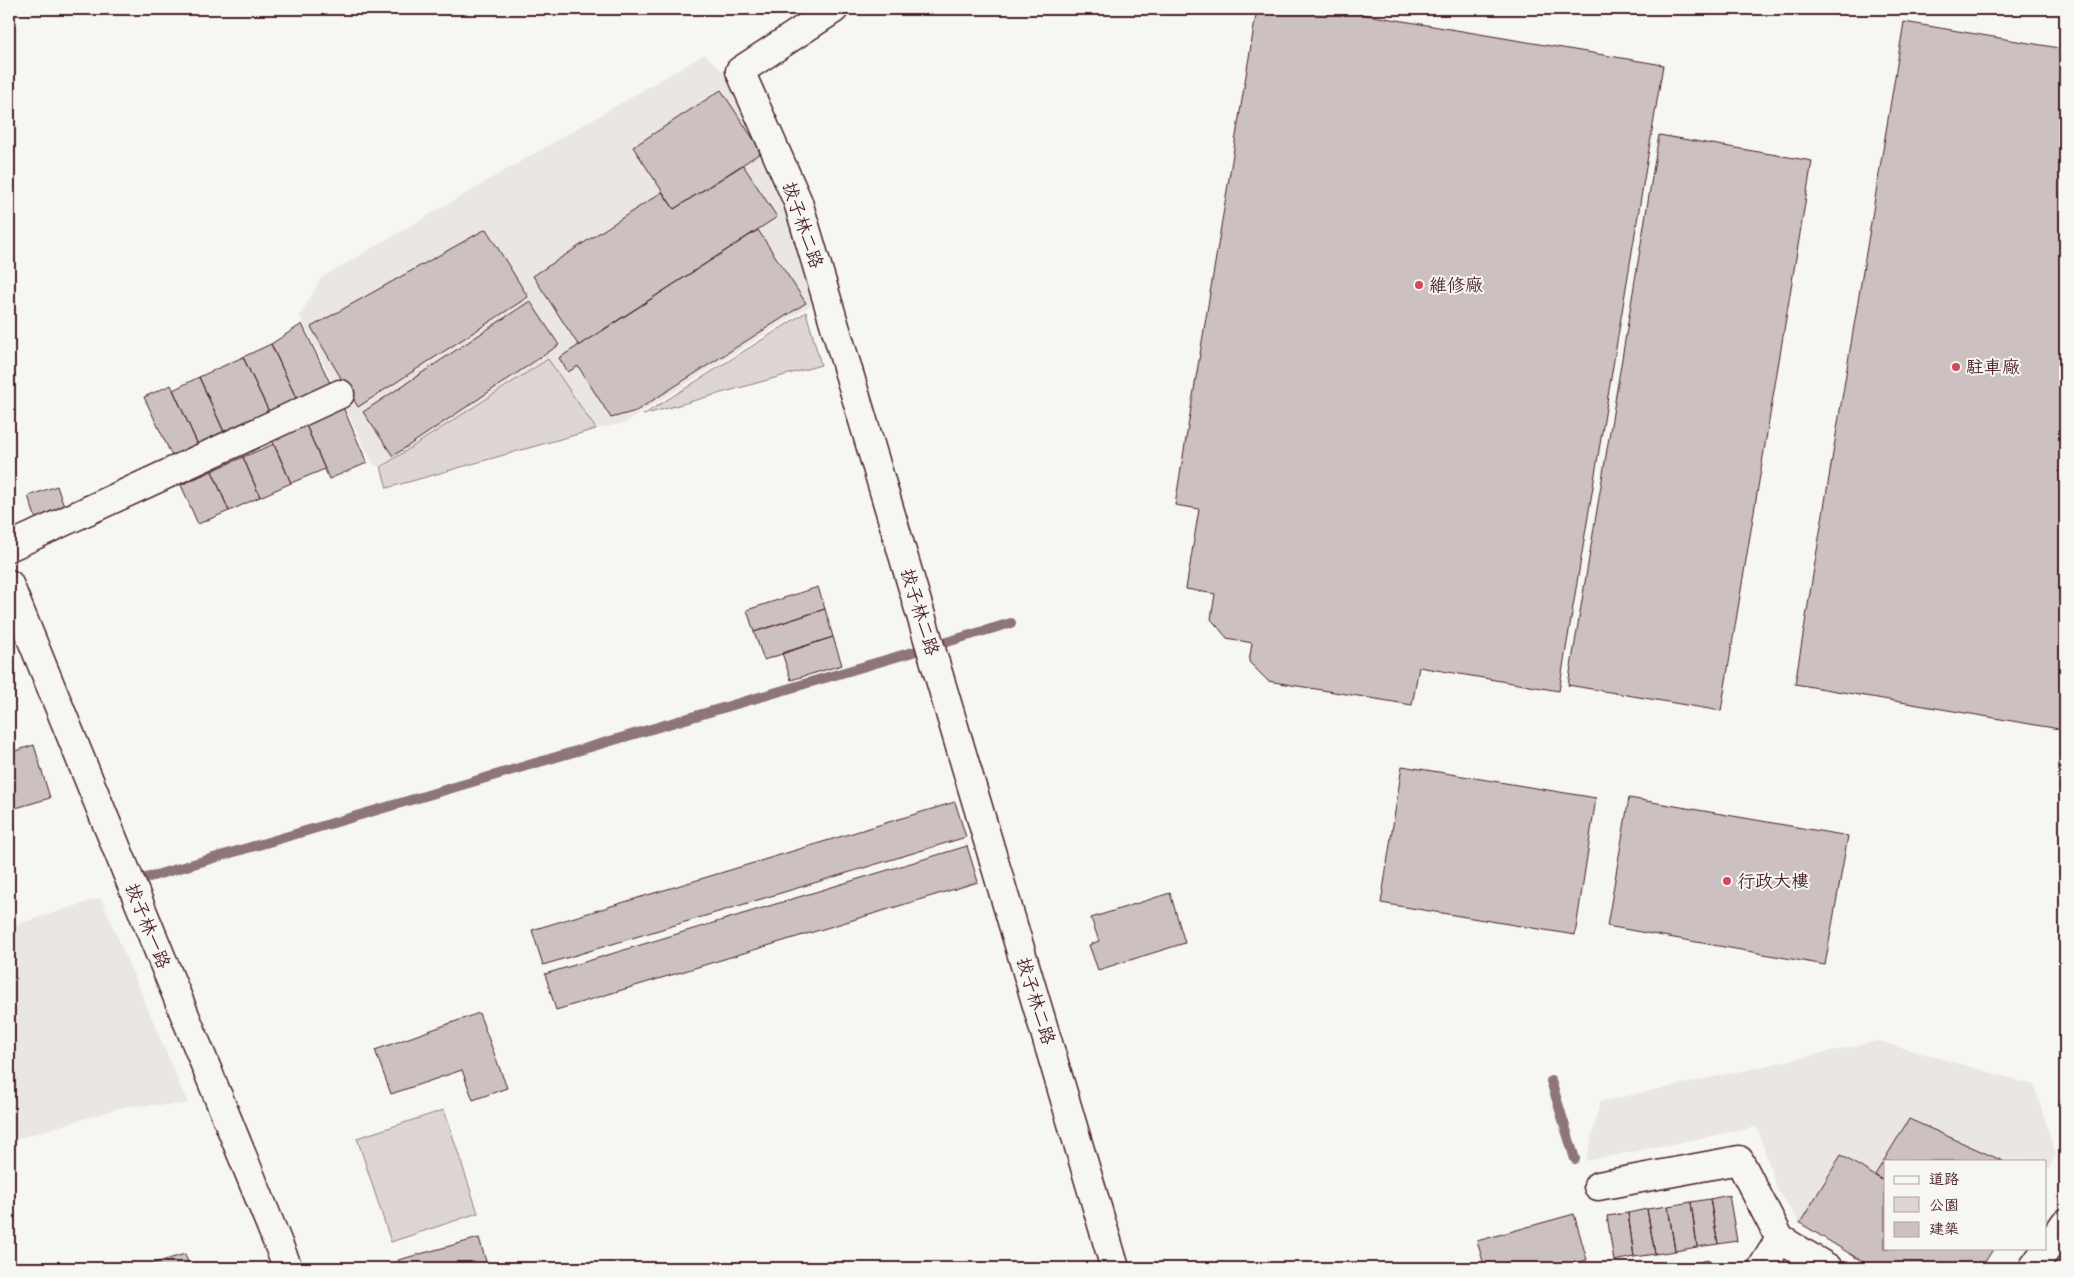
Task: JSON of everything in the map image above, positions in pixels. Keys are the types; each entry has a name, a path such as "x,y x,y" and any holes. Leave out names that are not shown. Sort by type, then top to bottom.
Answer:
{"street":[{"name":"拔子林二路","path":"834,9 740,71 798,202 1113,1268"},
{"path":"9,547 340,394"},
{"name":"拔子林一路","path":"9,584 288,1268"},
{"path":"1598,1186 1739,1160 1780,1239 1828,1268"},
{"path":"2046,1250 2065,1223"},
{"path":"1762,1268 1780,1239"},
{"path":"2033,1268 2046,1250"}],"shaded area":[{"path":"705,54 733,82 789,206 817,301 625,423 596,429 548,359 381,467 373,464 300,316 321,278"},
{"path":"101,898 188,1104 126,1106 9,1141 9,927"},
{"path":"1878,1041 2034,1085 2056,1155 2046,1174 2046,1160 1994,1160 1909,1120 1875,1175 1840,1156 1800,1223 1777,1189 1757,1127 1586,1161 1600,1102"}],"green space":[{"path":"806,312 821,365 643,415"},
{"path":"548,359 596,429 387,488 381,467"},
{"path":"444,1110 478,1213 391,1242 357,1138"}],"building":[{"name":"維修廠","path":"1257,9 1332,9 1663,65 1559,691 1419,667 1412,705 1268,681 1249,662 1252,643 1227,638 1211,619 1215,594 1186,589 1199,509 1175,505"},
{"name":"駐車廠","path":"1904,22 2065,49 2065,730 1795,684"},
{"path":"721,90 762,152 674,209 633,147"},
{"path":"1659,135 1812,161 1721,711 1568,685"},
{"path":"743,165 777,217 579,346 533,276 662,192 674,209"},
{"path":"486,229 528,297 358,407 311,327"},
{"path":"758,230 806,303 636,411 611,418 578,366 568,372 559,358"},
{"path":"530,301 559,345 393,456 363,412"},
{"path":"302,324 331,385 298,402 271,344"},
{"path":"271,344 298,402 270,414 243,357"},
{"path":"243,357 270,414 225,434 199,377"},
{"path":"199,377 225,434 198,445 173,390"},
{"path":"171,385 198,445 172,456 144,397"},
{"path":"343,407 367,463 329,479 305,423"},
{"path":"305,423 325,469 291,483 271,438"},
{"path":"274,444 291,483 260,497 243,457"},
{"path":"243,457 260,497 229,511 212,471"},
{"path":"212,471 229,511 198,524 181,485"},
{"path":"57,486 65,510 36,519 28,496"},
{"path":"818,587 825,609 754,632 747,610"},
{"path":"825,609 833,637 764,660 754,632"},
{"path":"833,637 842,665 791,680 782,653"},
{"path":"34,745 50,798 9,810 9,753"},
{"path":"1402,766 1596,798 1575,935 1381,903"},
{"name":"行政大樓","path":"1629,798 1848,836 1825,965 1607,926"},
{"path":"955,802 966,837 543,965 532,930"},
{"path":"967,846 978,882 556,1010 545,974"},
{"path":"1170,893 1185,943 1098,970 1089,945 1099,941 1091,918"},
{"path":"479,1013 507,1088 473,1100 462,1070 391,1094 375,1050"},
{"path":"1909,1119 2001,1160 1884,1160"},
{"path":"1841,1155 1884,1181 1884,1250 1993,1250 1981,1268 1873,1268 1800,1223"},
{"path":"1884,1160 1884,1181 1875,1175"},
{"path":"1729,1195 1737,1241 1718,1244 1710,1199"},
{"path":"1710,1199 1718,1244 1697,1247 1691,1202"},
{"path":"1691,1202 1697,1247 1675,1251 1668,1206"},
{"path":"1668,1206 1675,1251 1655,1254 1647,1209"},
{"path":"1647,1209 1655,1254 1634,1257 1628,1213"},
{"path":"1628,1213 1634,1257 1614,1261 1607,1216"},
{"path":"1574,1214 1587,1260 1557,1268 1485,1268 1477,1241"},
{"path":"479,1238 488,1268 400,1268 398,1260"},
{"path":"185,1254 190,1268 138,1268"},
{"path":"1709,1260 1711,1268 1689,1268 1688,1264"},
{"path":"1688,1264 1689,1268 1668,1268"}],"waterway":[{"path":"146,878 1011,623"},
{"path":"1551,1081 1575,1159"}],"place":[{"name":"維修廠","path":"1419,285"},
{"name":"駐車廠","path":"1956,367"},
{"name":"行政大樓","path":"1727,881"}]}
